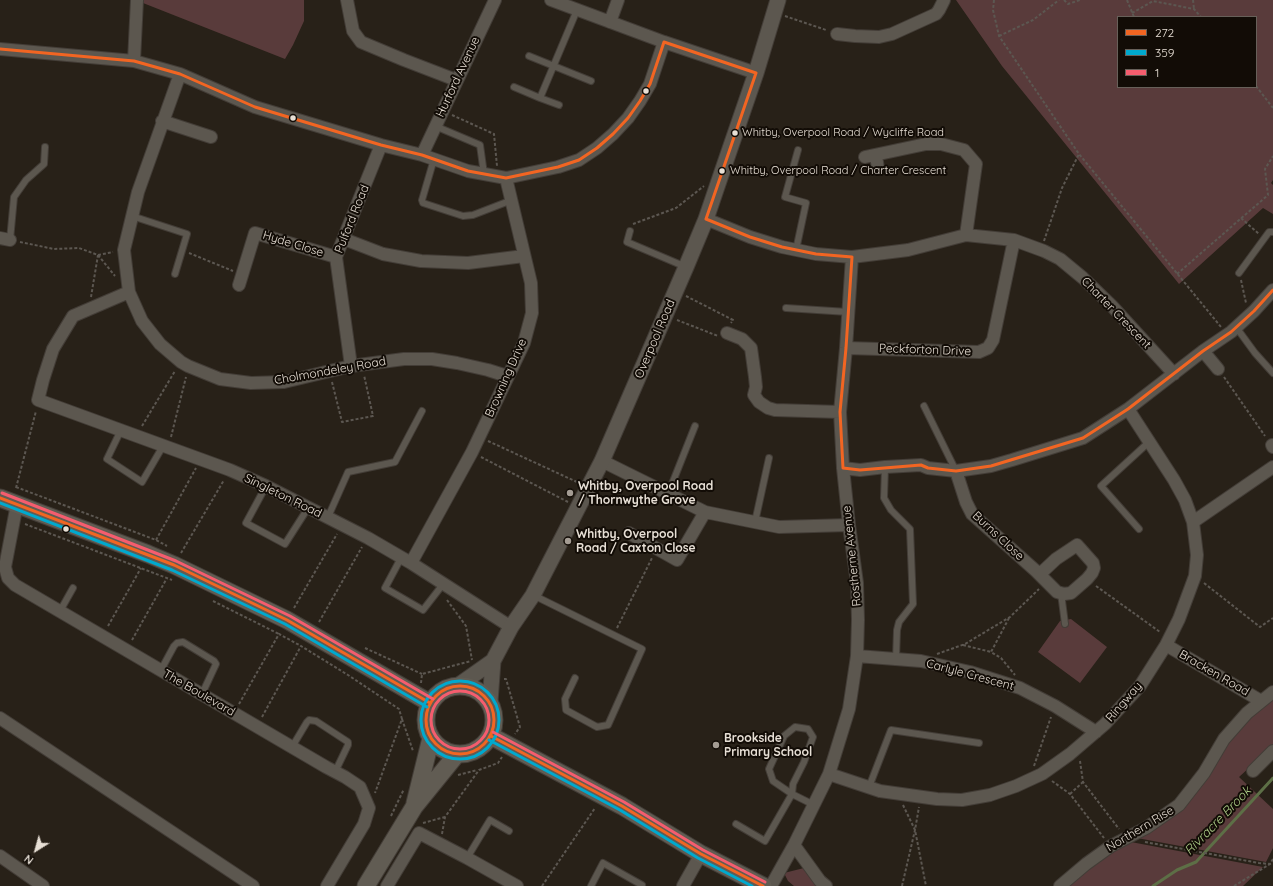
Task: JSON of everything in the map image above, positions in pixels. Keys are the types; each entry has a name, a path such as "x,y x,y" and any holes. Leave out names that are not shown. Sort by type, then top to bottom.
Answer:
{"main road":[{"path":"11,507 174,565 287,620 425,700"},
{"path":"459,685 471,687 482,692 490,702 495,714 495,726 491,736 483,746 473,752 457,754 446,751 436,744 431,738 426,727 425,700 448,687 459,685"},
{"path":"491,736 622,806 701,854 763,886"},
{"path":"414,807 431,738"},
{"path":"366,886 414,807 457,754"}],"street":[{"path":"134,61 137,0"},
{"path":"348,0 353,31 361,42 456,80"},
{"name":"Hurford Avenue","path":"422,155 495,0"},
{"path":"551,0 664,42 756,73"},
{"path":"610,22 618,0"},
{"path":"841,38 879,37 892,34 936,14 944,0"},
{"name":"Overpool Road","path":"490,702 493,661 510,627 533,595 602,461 706,219 756,73 776,6"},
{"path":"0,49 134,61 180,74 255,107 381,145 422,155 468,171 506,178 558,167 579,160 597,148 628,118 640,101 650,84 664,42"},
{"name":"Cholmondeley Road","path":"180,74 138,192 124,250 129,292 142,321 160,344 185,364 220,378 251,383 284,382 356,365 404,359 432,359 457,363 508,376"},
{"path":"162,121 211,137"},
{"path":"878,169 870,156 926,144 941,144 964,150 976,164 966,235"},
{"name":"Pulford Road","path":"356,365 336,257 381,145"},
{"name":"Browning Drive","path":"406,560 472,452 524,343 532,313 531,283 506,178"},
{"name":"Charter Crescent","path":"706,219 782,247 816,254 852,257 908,250 966,235 1014,240 1042,250 1060,260 1093,286 1174,374"},
{"name":"Hyde Close","path":"240,279 255,233 336,257"},
{"path":"344,239 383,254 421,261 468,263 524,256"},
{"name":"Peckforton Drive","path":"846,348 979,352 988,348 993,340 1014,240"},
{"name":"Rostherne Avenue","path":"771,886 794,845 829,774 849,709 857,656 857,583 843,468 840,412 852,257"},
{"path":"843,468 860,470 921,465 928,468 956,471 998,464 1084,438 1128,409 1203,350 1231,331 1273,290"},
{"path":"38,400 53,349 72,316 129,292"},
{"path":"727,333 742,339 751,348 756,377 754,395 759,402 768,408 775,410 840,412"},
{"path":"1203,350 1218,369"},
{"name":"Singleton Road","path":"38,400 230,470 266,486 368,538 406,560 442,587 510,627"},
{"name":"Ringway","path":"829,774 880,791 921,797 962,800 990,795 1016,786 1042,774 1078,748 1096,732 1140,686 1168,642 1179,619 1195,576 1198,555 1193,522 1185,500 1174,480 1128,409"},
{"path":"602,461 705,512 779,527 849,525"},
{"path":"1193,522 1273,467"},
{"name":"Burns Close","path":"956,471 966,502 972,514 1057,592 1061,593"},
{"name":"The Boulevard","path":"11,507 5,567 8,578 15,585 360,787 369,808"},
{"path":"629,533 677,560 705,512"},
{"path":"1043,578 1056,559 1077,545 1093,563 1094,568 1087,579 1071,593 1061,593"},
{"name":"Bracken Road","path":"1168,642 1261,701"},
{"name":"Carlyle Crescent","path":"857,656 929,663 970,672 1020,688 1055,706 1096,732"},
{"name":"Overpool Road","path":"459,685 475,666 493,661"},
{"name":"Northern Rise","path":"1060,886 1086,864 1111,846 1146,828 1179,805 1204,773 1224,739 1247,713 1273,692"},
{"path":"0,718 253,886"},
{"path":"1253,771 1273,751"},
{"path":"327,886 364,824 369,808"},
{"path":"387,886 418,833 467,858 516,886"},
{"path":"794,845 820,881 826,886"},
{"path":"683,886 701,854"},
{"path":"0,856 43,886"}],"lane":[{"path":"540,98 577,10"},
{"path":"529,56 591,81"},
{"path":"514,87 559,105"},
{"path":"435,126 480,145 484,174"},
{"path":"5,239 14,197 26,180 44,164 45,147"},
{"path":"796,250 806,203 785,197 798,150"},
{"path":"434,159 422,200 423,203 463,216 473,215 512,200"},
{"path":"132,216 187,234 175,274"},
{"path":"630,231 627,242 686,267"},
{"path":"1239,273 1264,238 1269,232 1273,232"},
{"path":"786,308 848,312"},
{"path":"1231,331 1273,372"},
{"path":"924,406 956,471"},
{"path":"328,517 348,472 395,462 422,411"},
{"path":"668,494 696,426"},
{"path":"121,430 107,459 142,482 166,447"},
{"path":"1139,529 1101,486 1149,442"},
{"path":"755,522 769,458"},
{"path":"885,467 884,498 891,510 910,529 913,604 899,622 897,630 896,659"},
{"path":"266,486 246,523 285,544 308,508"},
{"path":"406,560 385,588 423,610 442,587"},
{"path":"60,611 73,588"},
{"path":"1061,593 1065,624"},
{"path":"533,595 642,650 608,724 597,727 566,710 565,699 575,678"},
{"path":"160,670 174,646 177,643 182,642 214,661 216,664 202,694"},
{"path":"292,747 307,722 309,720 316,721 348,742 335,772"},
{"path":"736,824 765,841 792,794 793,784 804,762 813,737 808,729 795,727 784,736 769,769 773,782 792,794 814,805"},
{"path":"869,787 891,730 979,743"},
{"path":"467,858 490,820 509,830"},
{"path":"591,886 603,863 642,885 641,886"}],"path":[{"path":"994,0 992,10 999,36 1079,154 1177,274 1231,331"},
{"path":"999,36 1033,20 1059,0"},
{"path":"1064,0 1068,4 1080,0"},
{"path":"1127,0 1134,16"},
{"path":"1193,0 1194,9 1200,16"},
{"path":"1132,13 1153,1 1194,9"},
{"path":"776,6 841,38"},
{"path":"1257,87 1273,108"},
{"path":"1042,250 1062,188 1079,154"},
{"path":"1177,274 1268,195 1266,169 1273,156"},
{"path":"630,231 633,224 676,208 705,185"},
{"path":"1241,218 1264,238"},
{"path":"5,239 54,249 79,248 98,255 116,276"},
{"path":"98,255 124,250"},
{"path":"182,250 240,279"},
{"path":"89,309 98,255"},
{"path":"1239,273 1248,316"},
{"path":"665,315 724,339 733,320 676,291"},
{"path":"136,436 185,364"},
{"path":"166,447 185,364"},
{"path":"329,371 342,422 373,416 356,365"},
{"path":"1218,369 1272,446"},
{"path":"38,400 11,507 140,568 178,583"},
{"path":"479,438 588,488"},
{"path":"472,452 578,508"},
{"path":"156,540 201,460"},
{"path":"181,553 230,470"},
{"path":"293,610 342,525"},
{"path":"319,622 368,538"},
{"path":"614,635 657,548"},
{"path":"103,636 140,568"},
{"path":"1195,576 1260,627 1273,618"},
{"path":"126,650 167,578"},
{"path":"991,652 1010,617 1043,578"},
{"path":"1087,579 1168,642"},
{"path":"399,709 425,700 422,674 475,666 466,626 442,587"},
{"path":"210,599 301,646 399,709 402,720 369,808"},
{"path":"929,663 936,654 962,645 1010,617"},
{"path":"234,713 279,634"},
{"path":"962,645 991,652 1001,658 1017,678 1020,688"},
{"path":"257,726 301,646"},
{"path":"456,776 498,764 520,727 506,679 492,679"},
{"path":"1029,780 1055,706"},
{"path":"1078,748 1083,782 1126,838 1272,863"},
{"path":"441,845 445,817 479,770"},
{"path":"1042,774 1070,794 1111,846"},
{"path":"1070,794 1083,782"},
{"path":"390,821 395,805 405,787"},
{"path":"898,793 915,830 926,886"},
{"path":"542,886 603,796"},
{"path":"902,886 921,797"},
{"path":"417,824 445,817"},
{"path":"1234,886 1272,863 1273,859"}],"shaded area":[{"path":"143,0 304,0 304,21 285,59 143,3"},
{"path":"956,0 1273,0 1273,180 1271,183 1273,185 1273,214 1263,208 1179,284 1002,66"},
{"path":"1071,619 1107,647 1080,683 1038,652 1060,621"},
{"path":"1273,698 1273,746 1239,777 1273,809 1273,848 1266,862 1137,838 1173,817 1193,795 1221,751 1250,716"},
{"path":"1131,842 1263,867 1243,886 1066,886 1097,862"},
{"path":"804,868 818,886 794,886 788,881 784,873"}],"waterway":[{"name":"Rivracre Brook","path":"1153,886 1177,870 1196,862 1273,778"}],"transit line":[{"name":"272","path":"664,42 756,73"},
{"name":"272","path":"0,49 134,61 180,74 255,107 381,145 422,155 468,171 506,178 558,167 579,160 597,148 628,118 640,101 650,84 664,42"},
{"name":"272","path":"706,219 756,73"},
{"name":"272","path":"706,219 750,237 782,247 816,254 852,257"},
{"name":"272","path":"843,468 840,412 852,257"},
{"name":"272","path":"843,468 860,470 921,465 928,468 956,471 991,466 1083,438 1128,409 1203,351 1231,332 1254,311 1273,290"},
{"name":"1","path":"2,493 176,561 290,616 433,699"},
{"name":"272","path":"0,498 174,565 287,620 430,703"},
{"name":"359","path":"0,503 172,570 285,624 427,707"},
{"name":"359","path":"452,681 468,681 482,687 493,698 499,712 499,720 499,728 493,742 482,753 468,759 452,759 438,753 427,742 421,728 421,712 427,698 438,687 452,681"},
{"name":"272","path":"453,686 467,686 479,691 489,701 494,713 494,720 494,727 489,739 479,749 467,754 453,754 441,749 431,739 426,727 426,713 431,701 441,691 453,686"},
{"name":"1","path":"454,691 466,691 481,699 489,714 489,720 489,726 481,741 466,749 454,749 439,741 431,726 431,714 439,699 454,691"},
{"name":"1","path":"493,732 624,802 703,850 765,882"},
{"name":"272","path":"491,736 622,806 701,854 763,886"},
{"name":"359","path":"489,740 620,810 698,858 752,886"}],"place":[{"name":"Whitby, Overpool Road / Wycliffe Road","path":"735,133"},
{"name":"Whitby, Overpool Road / Charter Crescent","path":"722,171"},
{"name":"Whitby, Overpool Road / Thornwythe Grove","path":"570,493"},
{"name":"Whitby, Overpool Road / Caxton Close","path":"568,541"},
{"name":"Brookside Primary School","path":"716,745"}]}
